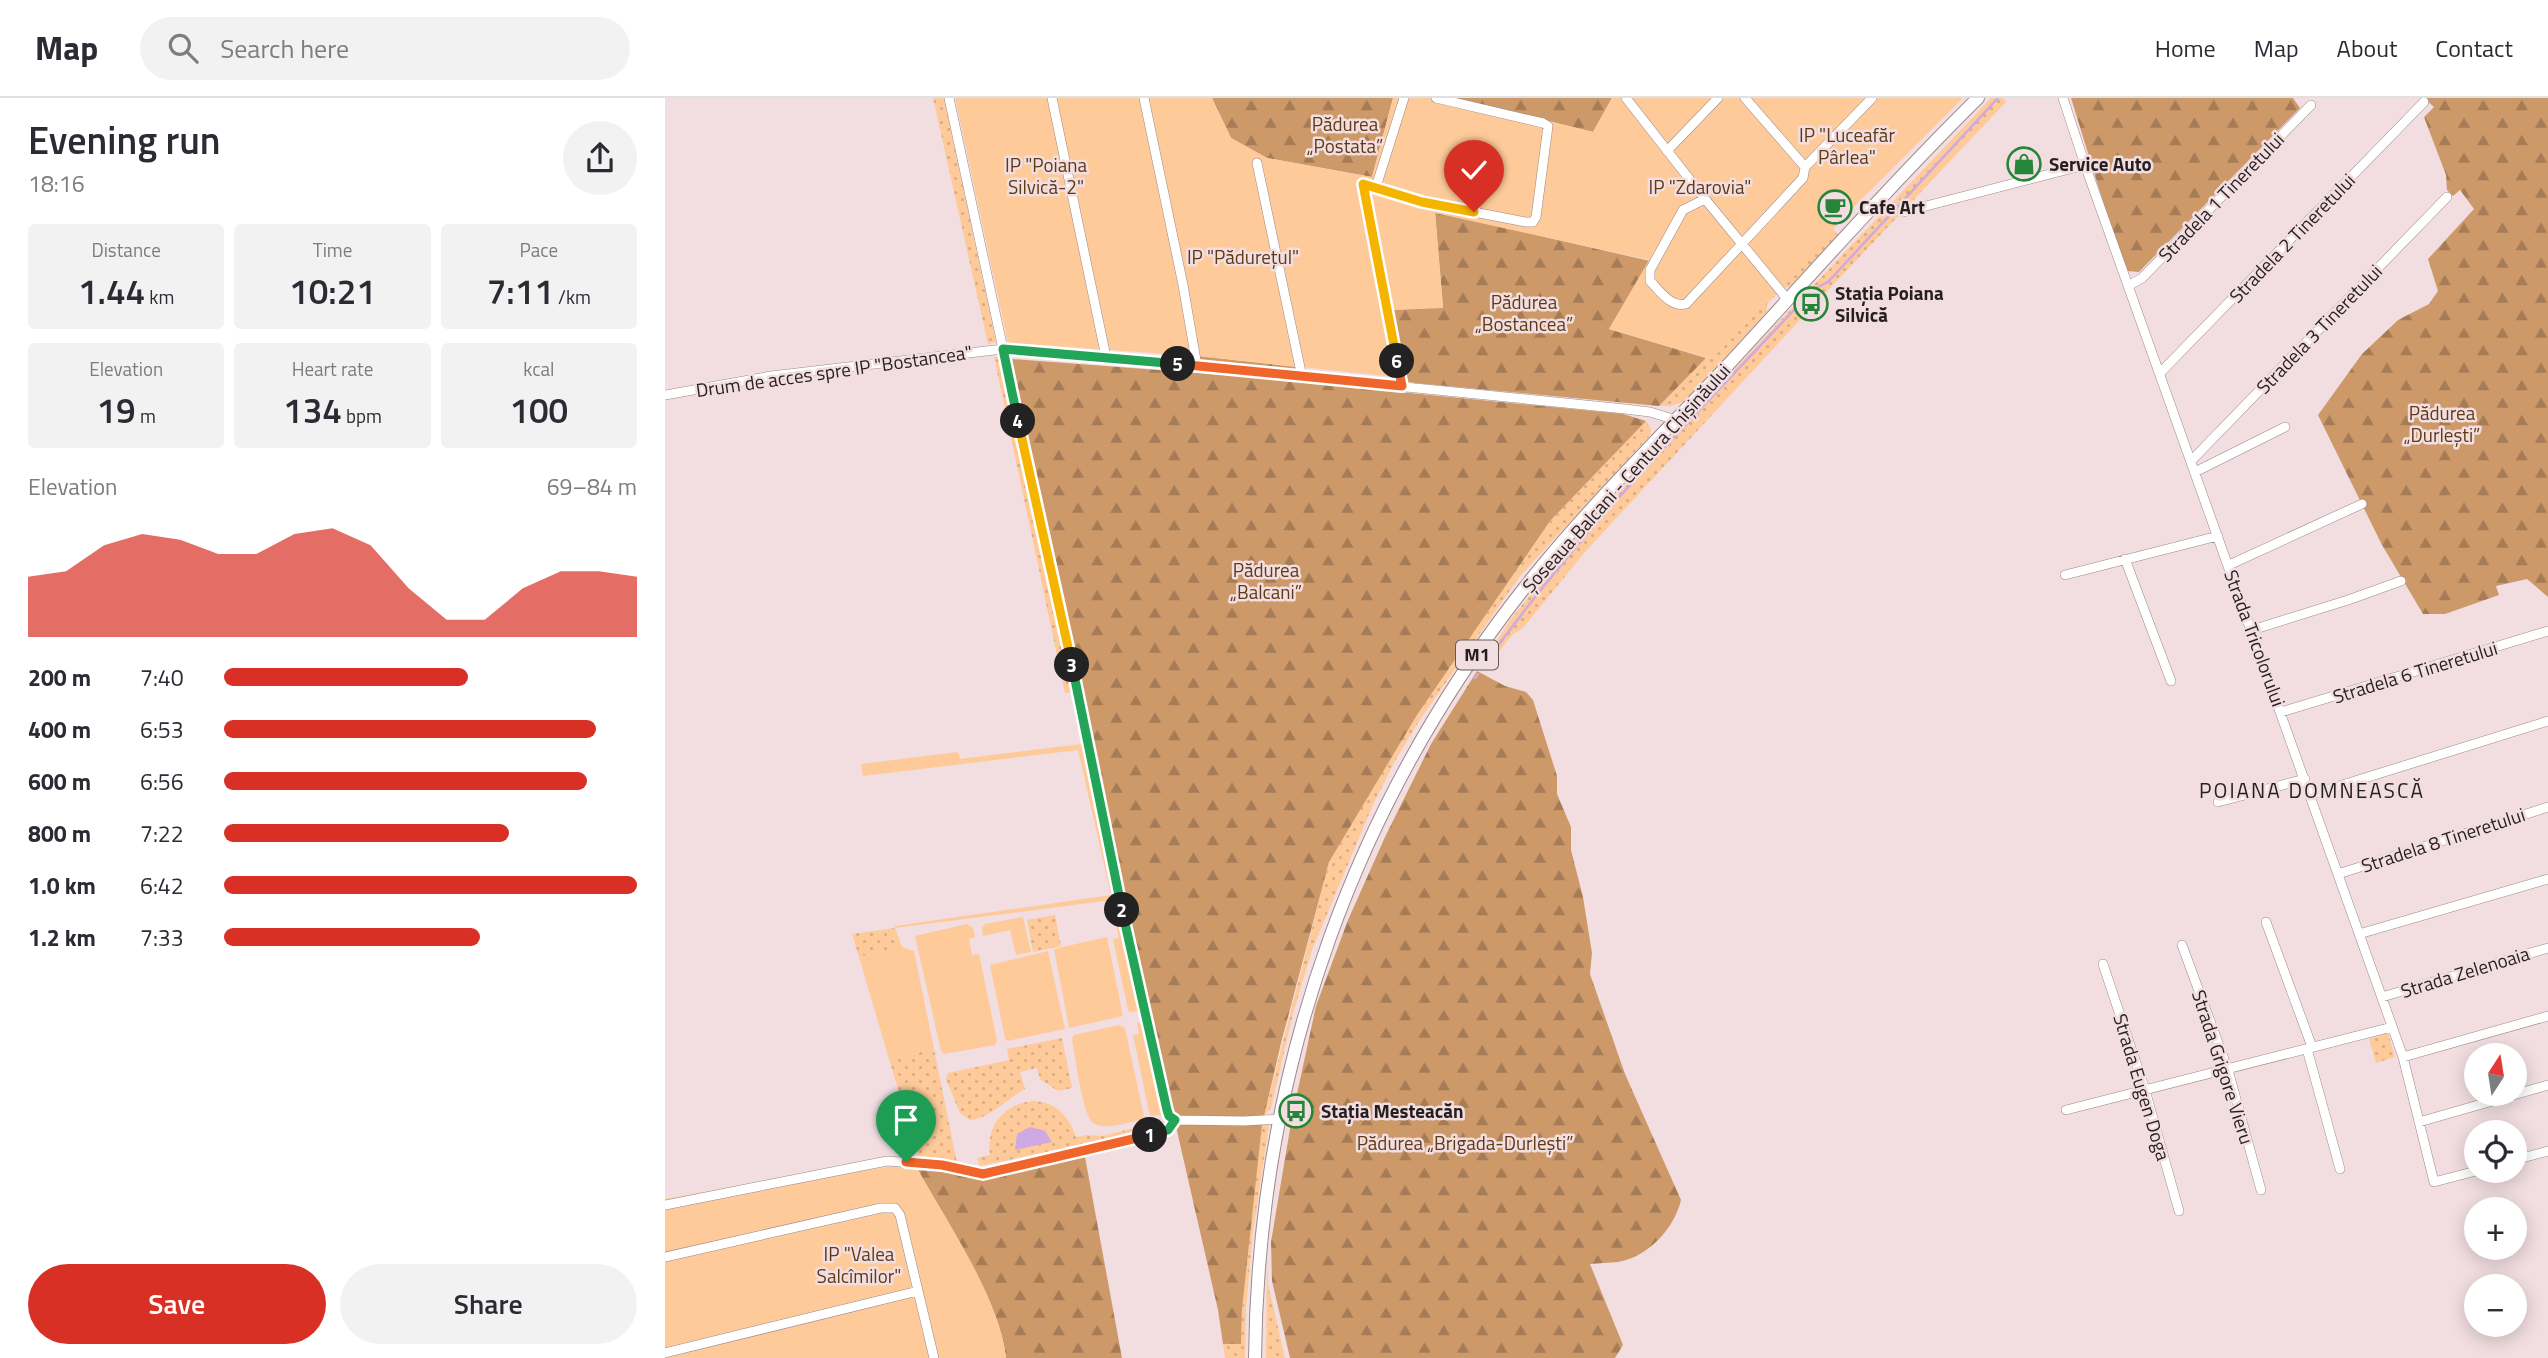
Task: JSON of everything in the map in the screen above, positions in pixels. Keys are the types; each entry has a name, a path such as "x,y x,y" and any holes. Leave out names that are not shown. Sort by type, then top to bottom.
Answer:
{"highway":[{"name":"Șoseaua Balcani - Centura Chișinăului","path":"1255,1358 1259,1255 1265,1195 1299,1028 1323,954 1366,849 1412,758 1471,664 1542,567 1978,98"}],"street":[{"path":"949,98 1167,1110 1169,1116 1175,1120 1279,1119"},
{"path":"1052,98 1106,357"},
{"path":"1144,98 1197,366"},
{"path":"1376,187 1404,98"},
{"path":"1402,386 1363,184 1422,202 1533,222 1548,126 1436,98"},
{"path":"1626,98 1789,300"},
{"path":"1667,151 1718,98"},
{"path":"1745,98 1805,167"},
{"path":"1705,199 1683,210 1650,270 1650,281 1674,304 1680,306 1686,304 1803,178 1805,167 1872,98"},
{"name":"Strada Tricolorului","path":"2063,98 2403,1056 2434,1182 2464,1174"},
{"name":"Stradela 2 Tineretului","path":"2160,373 2424,102"},
{"name":"Stradela 1 Tineretului","path":"2128,286 2142,278 2311,105"},
{"path":"1257,163 1302,377"},
{"path":"1903,212 2085,165"},
{"name":"Stradela 3 Tineretului","path":"2192,460 2447,197"},
{"name":"Drum de acces spre IP \"Bostancea\"","path":"665,395 771,376 1003,349 1625,408 1676,420"},
{"path":"2195,472 2285,427"},
{"path":"2229,565 2362,505"},
{"path":"2065,575 2218,536"},
{"path":"2125,559 2171,681"},
{"path":"2252,630 2401,581"},
{"name":"Stradela 6 Tineretului","path":"2281,712 2548,631"},
{"path":"2310,795 2548,721"},
{"path":"2218,802 2305,779"},
{"name":"Stradela 8 Tineretului","path":"2338,874 2548,807"},
{"path":"2359,934 2548,878"},
{"path":"2266,922 2310,1048 2340,1169"},
{"name":"Strada Grigore Vieru","path":"2182,945 2228,1070 2261,1190"},
{"name":"Strada Zelenoaia","path":"2382,997 2548,948"},
{"name":"Strada Eugen Doga","path":"2103,964 2145,1090 2179,1211"},
{"path":"2403,1056 2548,1016"},
{"path":"2066,1110 2392,1027"},
{"path":"2420,1122 2548,1085"},
{"path":"665,1205 887,1161 942,1165 983,1174 1152,1135 1168,1130 1175,1120"},
{"path":"2527,1157 2548,1151"},
{"path":"665,1257 881,1208 895,1208 900,1214 934,1358"},
{"path":"665,1353 918,1291"}],"green space":[{"path":"933,98 944,98 996,342 988,344"},
{"path":"955,98 1212,98 1231,138 1267,158 1372,177 1393,98 1455,98 1593,132 1612,98 1963,98 1848,213 1712,359 1609,329 1649,260 1435,213 1443,308 1393,310 1405,378 1197,356 1008,343"},
{"name":"Pădurea „Postata”","path":"1212,98 1393,98 1372,177 1267,158 1231,138"},
{"path":"1455,98 1612,98 1593,132"},
{"path":"1991,98 2003,98 2006,102 1816,303 1810,297 1811,288"},
{"path":"2071,98 2293,98 2300,108 2139,272 2127,271"},
{"name":"Pădurea „Durlești”","path":"2424,98 2548,98 2548,597 2527,579 2496,586 2499,595 2445,614 2423,614 2382,545 2318,415 2362,354 2398,320 2429,304 2438,291 2428,259 2474,209 2460,190 2453,196 2447,190 2446,175 2424,117 2434,107"},
{"name":"Pădurea „Bostancea”","path":"1435,212 1650,261 1609,329 1706,358 1659,406 1405,382 1392,310 1443,307"},
{"path":"1829,225 1838,234 1791,286 1786,288 1781,285"},
{"path":"1776,290 1777,294 1767,304 1767,312 1685,401 1671,406 1659,406 1706,358 1712,359"},
{"path":"1803,303 1810,309 1585,552 1486,668 1481,665 1511,619 1576,538 1791,309"},
{"path":"1002,356 1073,692 1065,693 994,357"},
{"path":"1197,356 1296,367 1298,374 1200,363"},
{"name":"Pădurea „Balcani”","path":"1011,359 1238,376 1623,414 1646,421 1550,521 1417,715 1329,862 1262,1125 1242,1309 1241,1344 1223,1344 1218,1310 1117,869 1067,610"},
{"path":"1646,421 1651,434 1520,576 1419,721 1395,761 1372,807 1312,950 1293,1014 1271,1108 1264,1116 1329,862 1417,715 1550,521"},
{"name":"Pădurea „Brigada-Durlești”","path":"1477,671 1505,686 1526,692 1533,700 1557,776 1557,794 1571,827 1571,850 1583,897 1592,953 1590,974 1625,1074 1681,1200 1666,1231 1649,1248 1618,1262 1590,1264 1623,1345 1615,1358 1290,1358 1272,1281 1271,1242 1292,1117 1316,1006 1348,920 1385,837 1431,744"},
{"path":"1084,745 1140,1004 1139,1011 1128,1010 1113,939 1119,938 1112,900 895,928 1111,895 1078,750 863,776 861,764 958,752 960,759"},
{"path":"1055,915 1061,946 1033,952 1027,920"},
{"path":"1023,917 1031,952 1016,955 1010,930 983,936 982,927 985,924"},
{"path":"967,924 973,928 975,937 969,939 972,955 979,954 997,1041 995,1045 944,1054 941,1051 915,936"},
{"path":"895,928 902,947 859,957 852,934"},
{"path":"1107,937 1123,1016 1069,1028 1054,949"},
{"path":"902,947 914,951 934,1049 889,1059 859,957"},
{"path":"1048,951 1065,1029 1007,1041 990,965"},
{"path":"1137,1022 1145,1026 1162,1115 1151,1116 1149,1112 1133,1035 1139,1034"},
{"path":"1119,1025 1125,1028 1144,1116 1141,1120 1123,1124 1098,1125 1089,1118 1086,1109 1072,1039 1074,1035"},
{"path":"2388,1033 2395,1057 2376,1063 2369,1039"},
{"path":"1062,1038 1072,1088 1058,1091 1040,1079 1037,1068 1020,1072 1025,1089 991,1112 970,1120 960,1113 946,1079 948,1073 1009,1060 1007,1049"},
{"path":"934,1049 957,1163 919,1158 889,1059"},
{"path":"1033,1101 1048,1104 1060,1111 1070,1123 1076,1137 1102,1136 1146,1125 1147,1131 980,1166 977,1158 990,1155 991,1134 999,1118 1013,1106"},
{"path":"1262,1124 1269,1125 1253,1232 1246,1309 1245,1358 1225,1358 1223,1344 1241,1344 1242,1309"},
{"path":"1085,1157 1122,1358 1006,1358 1002,1335 983,1286 917,1168 944,1170 982,1179"},
{"name":"IP \"Valea Salcîmilor\"","path":"897,1166 917,1168 956,1236 994,1311 1006,1358 665,1358 665,1199 754,1183"},
{"path":"1267,1254 1268,1284 1285,1358 1266,1358"}],"shaded area":[{"path":"1030,1127 1045,1131 1052,1142 1015,1150 1017,1134"}],"waterway":[{"path":"1485,664 1601,517 1814,289 1828,282 1998,98"},
{"path":"1475,678 1478,674"}],"place":[{"name":"Service Auto","path":"2024,164"},
{"name":"Cafe Art","path":"1835,207"},
{"name":"Stația Poiana Silvică","path":"1811,304"},
{"name":"Stația Mesteacăn","path":"1296,1111"}],"district":[{"name":"POIANA DOMNEASCĂ","path":"2312,791"}],"route":[{"path":"906,1162 942,1165 983,1174 1152,1135 1168,1130 1175,1120 1169,1116 1167,1110 1145,1016 1003,349 1402,386 1363,184 1422,202 1474,212"}],"park label":[{"name":"IP \"Luceafăr Pârlea\"","path":"1847,146"},
{"name":"IP \"Poiana Silvică-2\"","path":"1046,176"},
{"name":"IP \"Zdarovia\"","path":"1700,187"},
{"name":"IP \"Pădurețul\"","path":"1243,257"}]}
